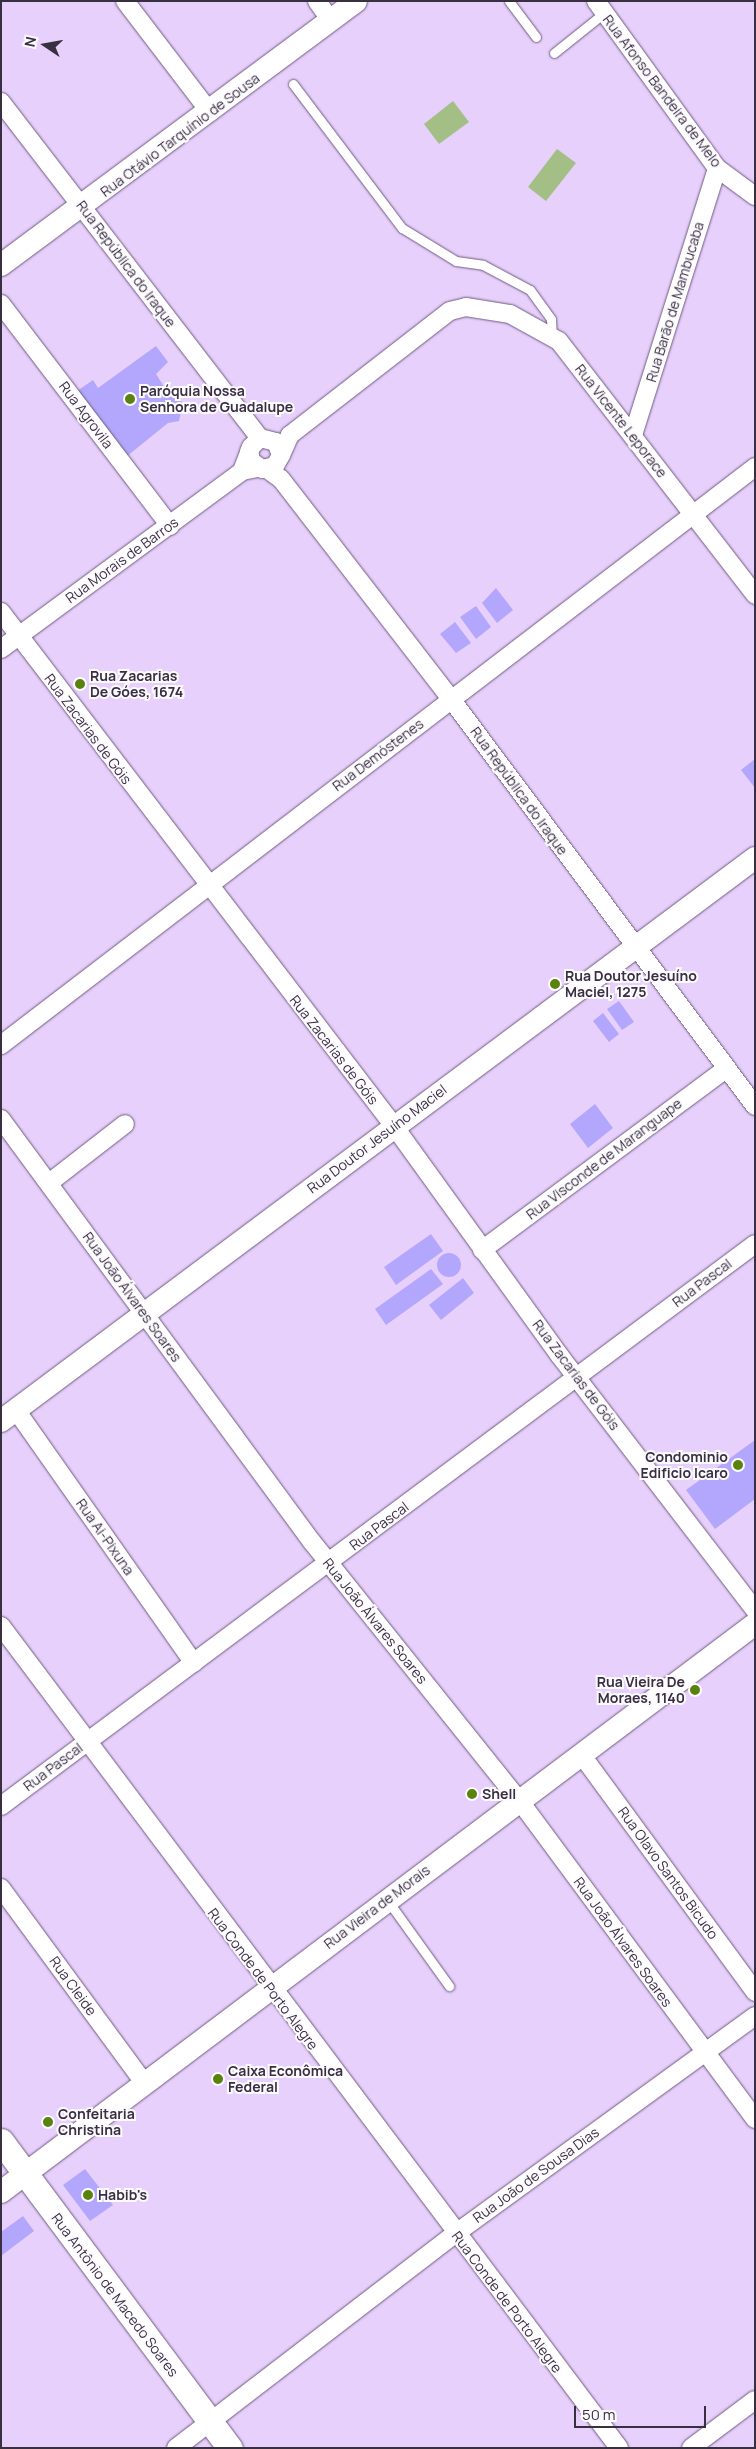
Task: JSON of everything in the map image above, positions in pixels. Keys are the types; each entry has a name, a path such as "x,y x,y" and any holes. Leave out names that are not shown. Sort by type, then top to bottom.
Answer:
{"main road":[{"name":"Rua Antônio de Macedo Soares","path":"1,2141 230,2448"}],"street":[{"path":"125,1 210,112"},
{"path":"317,1 331,21"},
{"name":"Rua Otávio Tarquínio de Sousa","path":"1,265 84,207 356,1"},
{"name":"Rua Afonso Bandeira de Melo","path":"600,7 717,168 755,196"},
{"name":"Rua República do Iraque","path":"1,102 84,207 255,440 279,446 268,467 452,699 635,948 755,1106"},
{"name":"Rua Barão de Mambucaba","path":"633,436 717,168"},
{"name":"Rua Agrovila","path":"1,304 170,526"},
{"name":"Rua Vicente Leporace","path":"450,311 466,307 510,314 552,336 633,436 755,595"},
{"name":"Rua Morais de Barros","path":"1,649 170,526 268,467 290,435 450,311"},
{"path":"268,467 255,440 290,435"},
{"name":"Rua Demóstenes","path":"1,1044 755,467"},
{"name":"Rua Zacarias de Góis","path":"1,612 206,886 394,1126 482,1250 755,1610"},
{"name":"Rua Doutor Jesuíno Maciel","path":"8,1416 755,858"},
{"name":"Rua Visconde de Maranguape","path":"482,1250 726,1069"},
{"name":"Rua João Álvares Soares","path":"1,1119 329,1564 519,1800 705,2054 755,2119"},
{"path":"48,1183 125,1124"},
{"name":"Rua Pascal","path":"1,1806 329,1564 755,1244"},
{"name":"Rua Ai-Pixuna","path":"8,1416 194,1663"},
{"name":"Rua Vieira de Morais","path":"1,2192 387,1899 755,1624"},
{"name":"Rua Conde de Porto Alegre","path":"1,1626 269,1988 619,2448"},
{"name":"Rua Olavo Santos Bicudo","path":"581,1754 755,1992"},
{"name":"Rua Cleide","path":"1,1888 144,2084"},
{"name":"Rua João de Sousa Dias","path":"176,2448 455,2234 755,2016"},
{"path":"691,2448 755,2400"}],"lane":[{"path":"509,1 536,37"},
{"path":"554,53 600,7"},
{"path":"293,84 402,228 456,261 483,265 530,290 552,319 552,336"},
{"path":"387,1899 449,1986"}],"green space":[{"path":"453,101 469,122 439,144 424,124"},
{"path":"557,149 576,163 546,201 528,187"}],"building":[{"name":"Paróquia Nossa Senhora de Guadalupe","path":"156,346 168,362 156,374 170,396 183,402 179,421 168,423 126,457 77,391 93,380 98,388"},
{"path":"496,588 513,610 497,623 482,603"},
{"path":"476,606 491,627 476,639 460,617"},
{"path":"455,622 471,643 456,653 440,634"},
{"path":"755,759 755,788 741,770"},
{"path":"619,1001 634,1022 622,1030 607,1009"},
{"path":"603,1013 619,1034 609,1042 593,1021"},
{"path":"595,1104 613,1128 588,1148 570,1124"},
{"path":"431,1234 443,1251 396,1285 384,1267"},
{"path":"449,1253 457,1257 461,1265 457,1273 449,1277 441,1273 437,1265 441,1257"},
{"path":"431,1269 443,1284 386,1325 375,1309"},
{"path":"463,1278 474,1293 441,1320 429,1305"},
{"name":"Condominio Edificio Icaro","path":"755,1440 755,1499 715,1529 686,1490"},
{"name":"Habib's","path":"85,2169 113,2205 90,2221 63,2185"},
{"path":"23,2216 34,2231 1,2256 1,2232"}],"place":[{"name":"Paróquia Nossa Senhora de Guadalupe","path":"130,399"},
{"name":"Rua Zacarias De Góes, 1674","path":"80,684"},
{"name":"Rua Doutor Jesuíno Maciel, 1275","path":"555,984"},
{"name":"Condominio Edificio Icaro","path":"738,1465"},
{"name":"Rua Vieira De Moraes, 1140","path":"695,1690"},
{"name":"Shell","path":"472,1794"},
{"name":"Caixa Econômica Federal","path":"218,2079"},
{"name":"Confeitaria Christina","path":"48,2122"},
{"name":"Habib's","path":"88,2195"}]}
